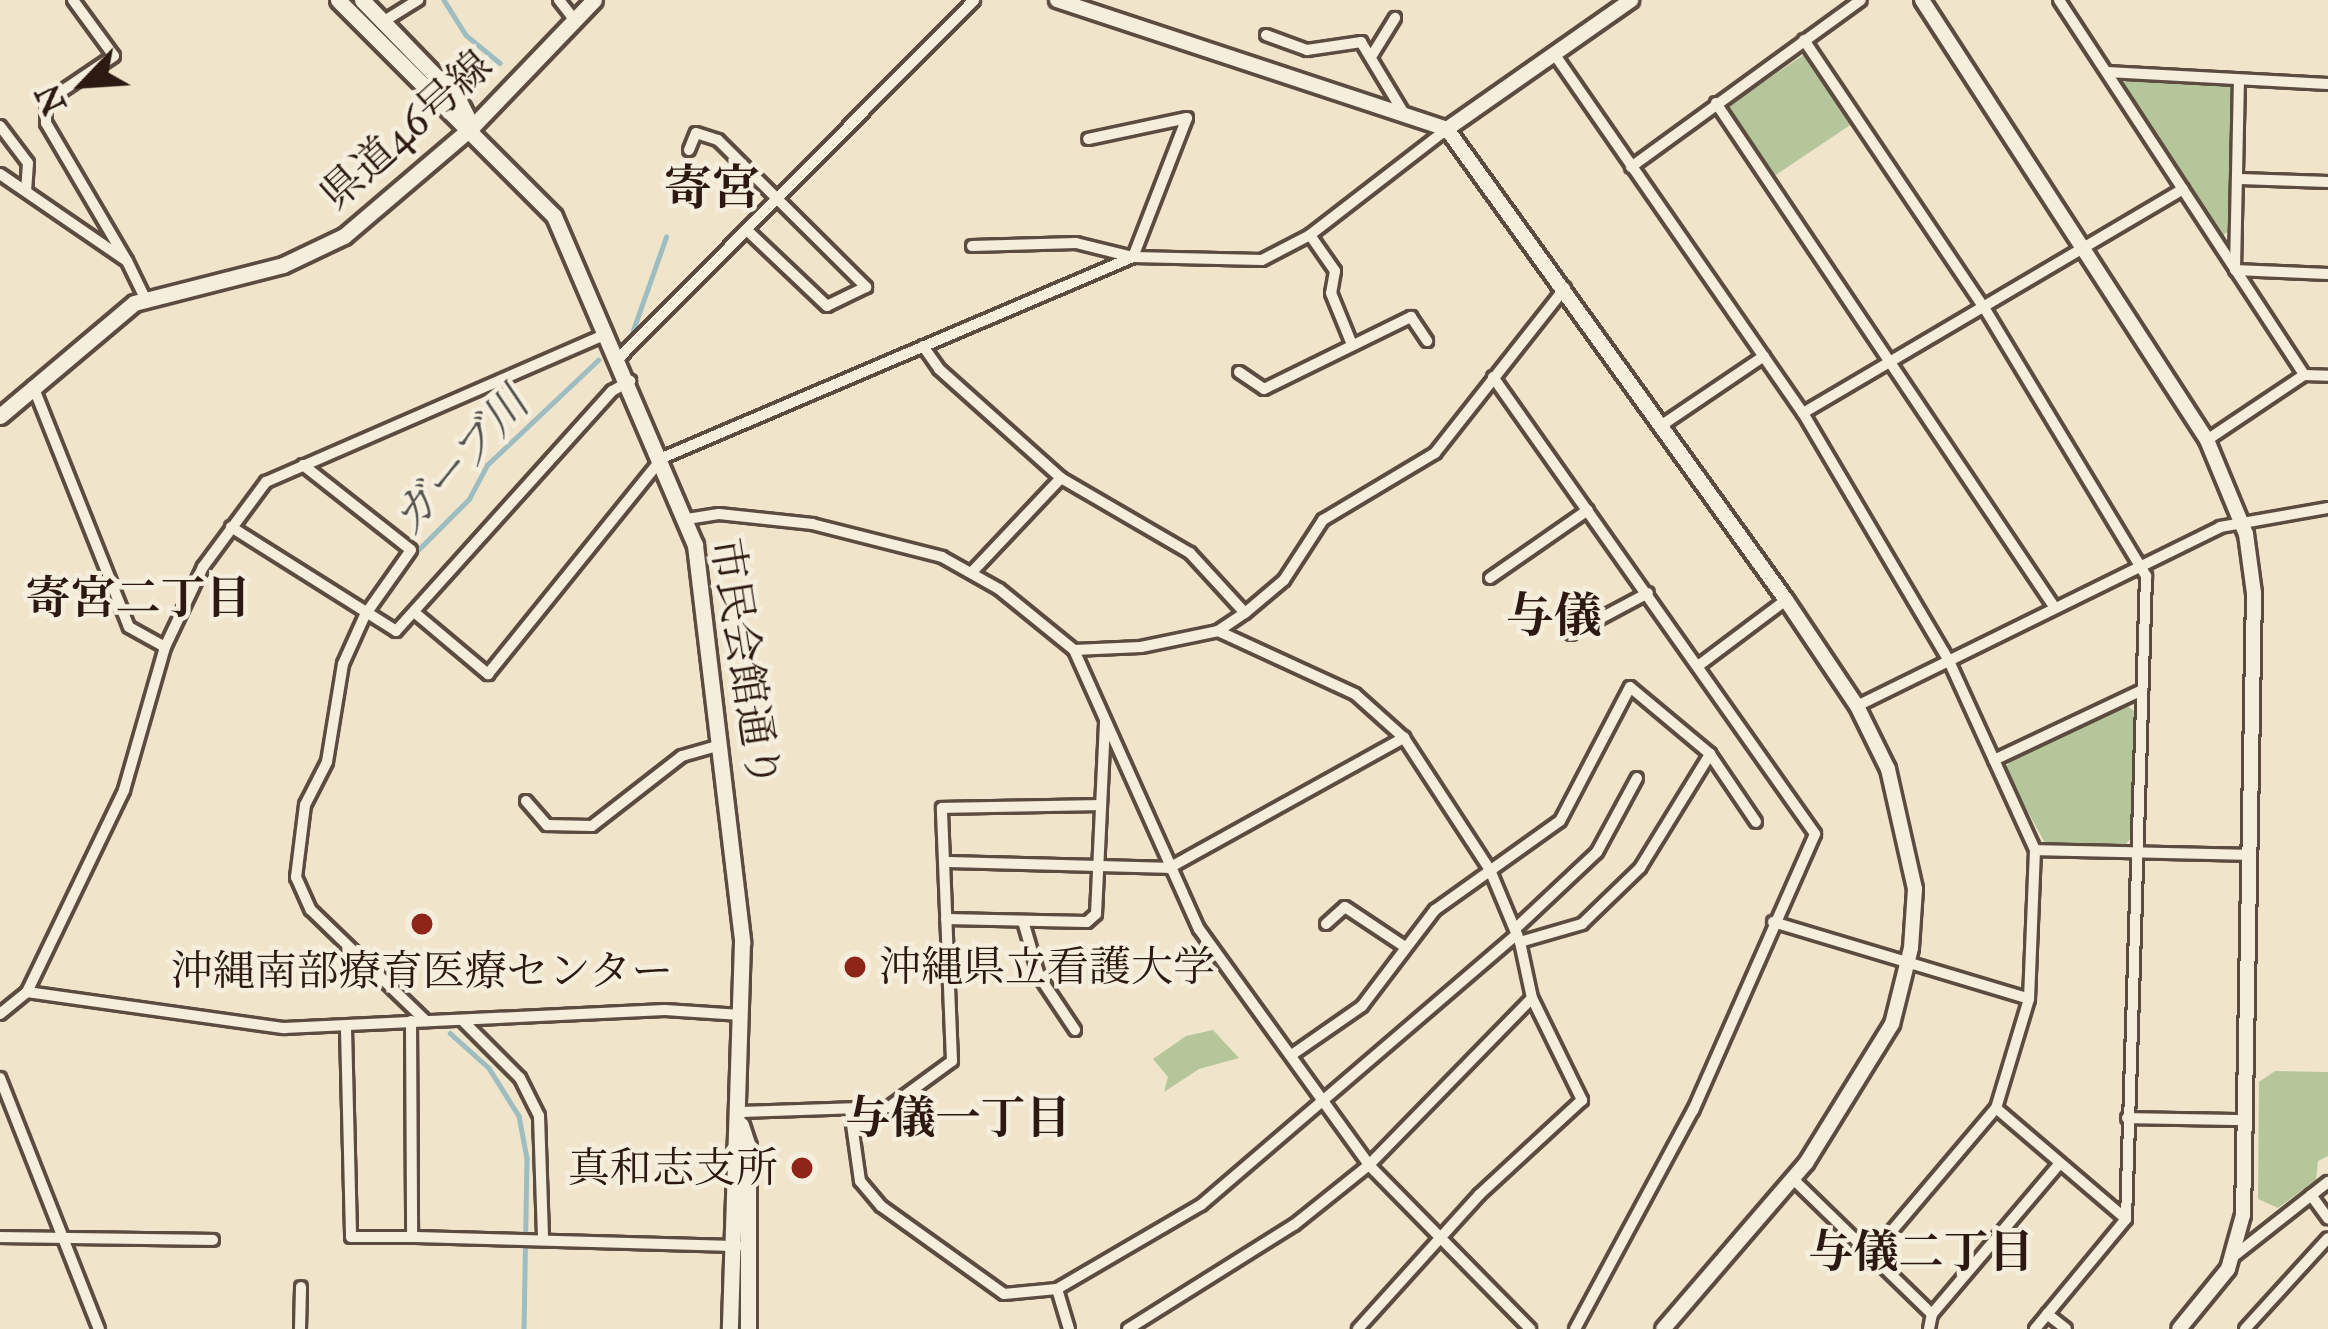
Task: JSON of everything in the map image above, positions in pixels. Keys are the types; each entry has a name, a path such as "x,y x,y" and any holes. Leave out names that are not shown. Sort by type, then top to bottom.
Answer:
{"main road":[{"path":"338,0 445,112 472,127"},
{"path":"362,0 458,99 472,127"},
{"name":"県道46号線","path":"0,416 101,324 145,298 284,265 333,244 472,127 594,0"},
{"name":"市民会館通り","path":"472,127 554,216 620,357 687,519 706,590 724,743 741,1015 740,1246 748,1329"},
{"name":"市民会館通り","path":"730,1329 740,1246"}],"street":[{"path":"73,0 114,56 46,102 46,123 145,298"},
{"path":"382,23 418,0"},
{"path":"559,0 574,19"},
{"path":"620,357 974,0"},
{"path":"1057,0 1447,129 1786,600 1858,706 1888,769 1911,846 1909,965 1878,1054 1793,1178 1663,1329"},
{"path":"972,246 1076,242 1133,256 1262,260 1310,235 1447,129 1631,0"},
{"path":"1631,167 1861,0"},
{"path":"1922,0 2207,440 2242,519 2254,592 2243,1215 2234,1256"},
{"path":"2059,0 2304,375"},
{"path":"1371,57 1396,18"},
{"path":"1266,35 1307,50 1361,42 1402,112"},
{"path":"1804,40 1985,309 2141,565 2142,689 2126,1220 2035,1329"},
{"path":"1555,55 1803,413 1948,661 2035,850 2029,999 1996,1108 1872,1254"},
{"path":"2107,72 2328,84"},
{"path":"2235,270 2239,80"},
{"path":"1716,103 2056,608"},
{"path":"414,611 488,674 662,458 1133,256 1186,118 1088,140"},
{"path":"0,126 28,163 26,190"},
{"path":"689,151 696,133 718,140 866,287 827,306 747,230"},
{"path":"0,174 127,261"},
{"path":"2240,179 2328,182"},
{"path":"1803,413 2182,189"},
{"path":"1310,235 1335,271 1331,293 1352,342"},
{"path":"2235,270 2328,274"},
{"path":"1074,650 1141,647 1218,631 1245,614 1284,580 1323,520 1435,453 1565,288"},
{"path":"1239,372 1264,389 1352,342 1412,317 1426,341"},
{"path":"0,1014 27,992 124,790 164,647 230,527 266,482 609,333"},
{"path":"923,346 1061,478 1190,553 1245,614"},
{"path":"1662,425 1764,356"},
{"path":"2207,440 2304,375 2328,376"},
{"path":"1493,377 1815,834 1694,1110 1575,1329"},
{"path":"230,527 396,631 611,391 630,381"},
{"path":"33,386 128,627 164,647"},
{"path":"303,465 411,550 365,615 344,664 327,762 305,805 296,877 311,910 427,1021"},
{"path":"973,571 1061,478"},
{"path":"1858,706 2242,519 2328,508"},
{"path":"1490,578 1588,509"},
{"path":"687,519 719,514 812,524 973,571 1074,650 1199,929 1327,1100 1369,1165 1530,1329"},
{"path":"1571,634 1648,593"},
{"path":"1698,666 1786,600"},
{"path":"1218,631 1355,694 1404,738 1490,870 1518,935 1532,998 1582,1100 1439,1237 1358,1329"},
{"path":"1293,1054 1362,1006 1435,910 1560,821 1630,687 1710,754 1756,822"},
{"path":"1994,760 2142,689"},
{"path":"946,919 1087,922 1096,914 1105,721"},
{"path":"944,862 1169,868 1404,738"},
{"path":"526,801 547,825 592,826 682,756 724,743"},
{"path":"1518,935 1582,924 1640,868 1710,754"},
{"path":"850,1110 860,1181 881,1206 1004,1294 1057,1288 1201,1205 1518,935 1597,852 1637,778"},
{"path":"741,1119 889,1107 952,1061 942,808 1098,805"},
{"path":"2035,850 2250,855"},
{"path":"1326,924 1346,907 1405,947"},
{"path":"1023,921 1039,976 1075,1030"},
{"path":"1773,922 2029,999"},
{"path":"27,992 284,1028 741,1015"},
{"path":"1128,1329 1294,1225 1369,1165 1532,998"},
{"path":"462,1020 520,1078 539,1116 539,1239"},
{"path":"411,1022 412,1237"},
{"path":"346,1029 351,1238 740,1246"},
{"path":"0,1078 99,1329"},
{"path":"1996,1108 2126,1220"},
{"path":"2127,1118 2245,1120"},
{"path":"1929,1329 1932,1314 2059,1164"},
{"path":"1793,1178 1932,1314"},
{"path":"2180,1329 2234,1256 2328,1182"},
{"path":"2311,1195 2328,1218"},
{"path":"2243,1215 2266,1229"},
{"path":"0,1237 213,1240"},
{"path":"2245,1329 2328,1238"},
{"path":"300,1329 301,1287"},
{"path":"1057,1288 1069,1329"},
{"path":"2048,1314 2066,1329"}],"green space":[{"path":"1811,50 1858,120 1771,178 1724,109"},
{"path":"2125,81 2232,85 2231,229 2221,237 2120,86"},
{"path":"2123,703 2134,711 2132,837 2125,845 2045,843 2005,770 2010,760"},
{"path":"1213,1030 1239,1058 1199,1069 1164,1092 1168,1077 1153,1059 1186,1036"},
{"path":"2275,1071 2328,1072 2328,1156 2318,1161 2316,1180 2278,1208 2258,1199 2259,1082"}],"waterway":[{"name":"ガーブ川","path":"444,0 466,35 500,63"},
{"name":"ガーブ川","path":"632,333 666,237"},
{"name":"ガーブ川","path":"413,555 469,499 487,465 598,360"},
{"name":"ガーブ川","path":"450,1033 489,1068 519,1116 527,1158 524,1329"}],"place":[{"name":"沖縄南部療育医療センター","path":"422,924"},
{"name":"沖縄県立看護大学","path":"855,967"},
{"name":"真和志支所","path":"802,1168"}],"district":[{"name":"寄宮","path":"712,188"},
{"name":"寄宮二丁目","path":"138,598"},
{"name":"与儀","path":"1554,616"},
{"name":"与儀一丁目","path":"958,1118"},
{"name":"与儀二丁目","path":"1921,1252"}]}
